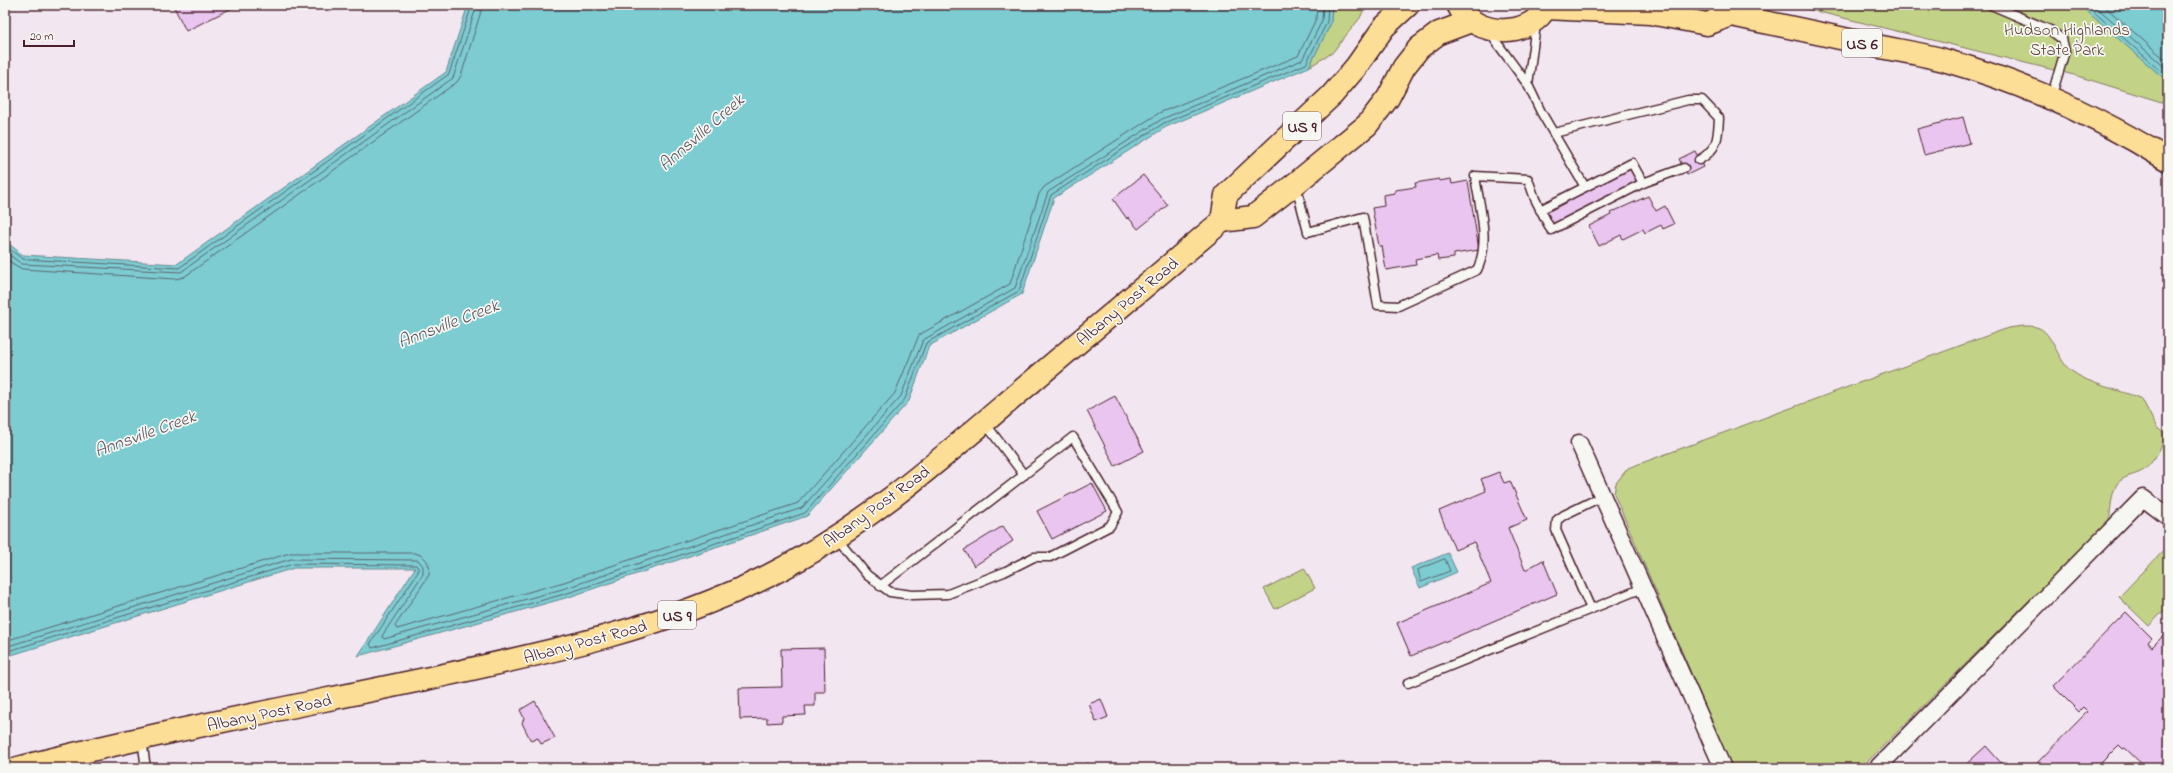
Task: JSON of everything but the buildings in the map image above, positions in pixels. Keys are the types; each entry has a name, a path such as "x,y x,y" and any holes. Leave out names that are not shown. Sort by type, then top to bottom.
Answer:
{"highway":[{"path":"1384,27 1393,5"},
{"path":"1384,27 1408,5"},
{"name":"US 9","path":"1384,27 1356,67 1332,95 1226,195 1222,221 1253,217 1367,125 1388,98 1404,67 1419,48 1439,33 1472,18 1502,31 1518,29 1544,10"},
{"name":"US 6","path":"1544,10 1650,13 1707,24 1725,10 1947,60 2051,99 2135,140 2168,160"},
{"name":"Albany Post Road","path":"20,768 142,739 552,652 633,630 684,613 728,595 770,575 836,537 919,477 1222,221"}],"street":[{"path":"1579,443 1723,768"},
{"path":"1877,768 2143,498 2168,517"}],"lane":[{"path":"1991,5 2050,30 2062,39 2065,51 2051,99"},
{"path":"1528,85 1534,34 1544,10"},
{"path":"1472,18 1528,85 1584,187"},
{"path":"1554,133 1688,100 1702,100 1719,118 1717,140 1713,149 1699,160"},
{"path":"1540,210 1559,202 1584,187 1610,176 1632,163 1642,183"},
{"path":"1295,184 1308,232 1362,217 1378,305 1398,306 1477,270 1482,256 1484,242 1475,176 1528,179 1535,200 1551,230 1622,192 1684,168"},
{"path":"984,422 1024,475"},
{"path":"836,537 868,575 880,586 890,592 912,595 948,594 1004,572 1034,557 1050,558 1110,526 1118,512 1073,437 880,586"},
{"path":"1591,609 1556,530 1557,520 1603,496"},
{"path":"1408,683 1643,588"},
{"path":"142,739 146,768"}],"green space":[{"path":"1332,5 1366,5 1360,18 1332,53 1309,67 1331,23"},
{"name":"Hudson Highlands State Park","path":"1791,5 2081,5 2168,82 2168,104 2074,75"},
{"path":"2024,326 2036,327 2044,331 2048,335 2066,366 2078,375 2095,383 2142,399 2157,428 2164,433 2161,448 2144,470 2126,477 2117,484 2112,497 2109,521 1861,768 1732,768 1614,494 1616,483 1628,468 2008,328"},
{"path":"2168,546 2168,606 2149,626 2119,597"},
{"path":"1304,568 1315,588 1275,609 1264,589"}],"water":[{"name":"Annsville Creek","path":"468,5 1332,5 1331,23 1309,67 1166,127 1054,198 1022,294 929,346 909,401 807,516 569,597 358,656 415,568 294,568 5,657 5,241 23,255 177,264 446,72"},
{"path":"2081,5 2168,5 2168,82 2084,9"},
{"path":"1448,553 1457,572 1420,588 1411,568"}]}
